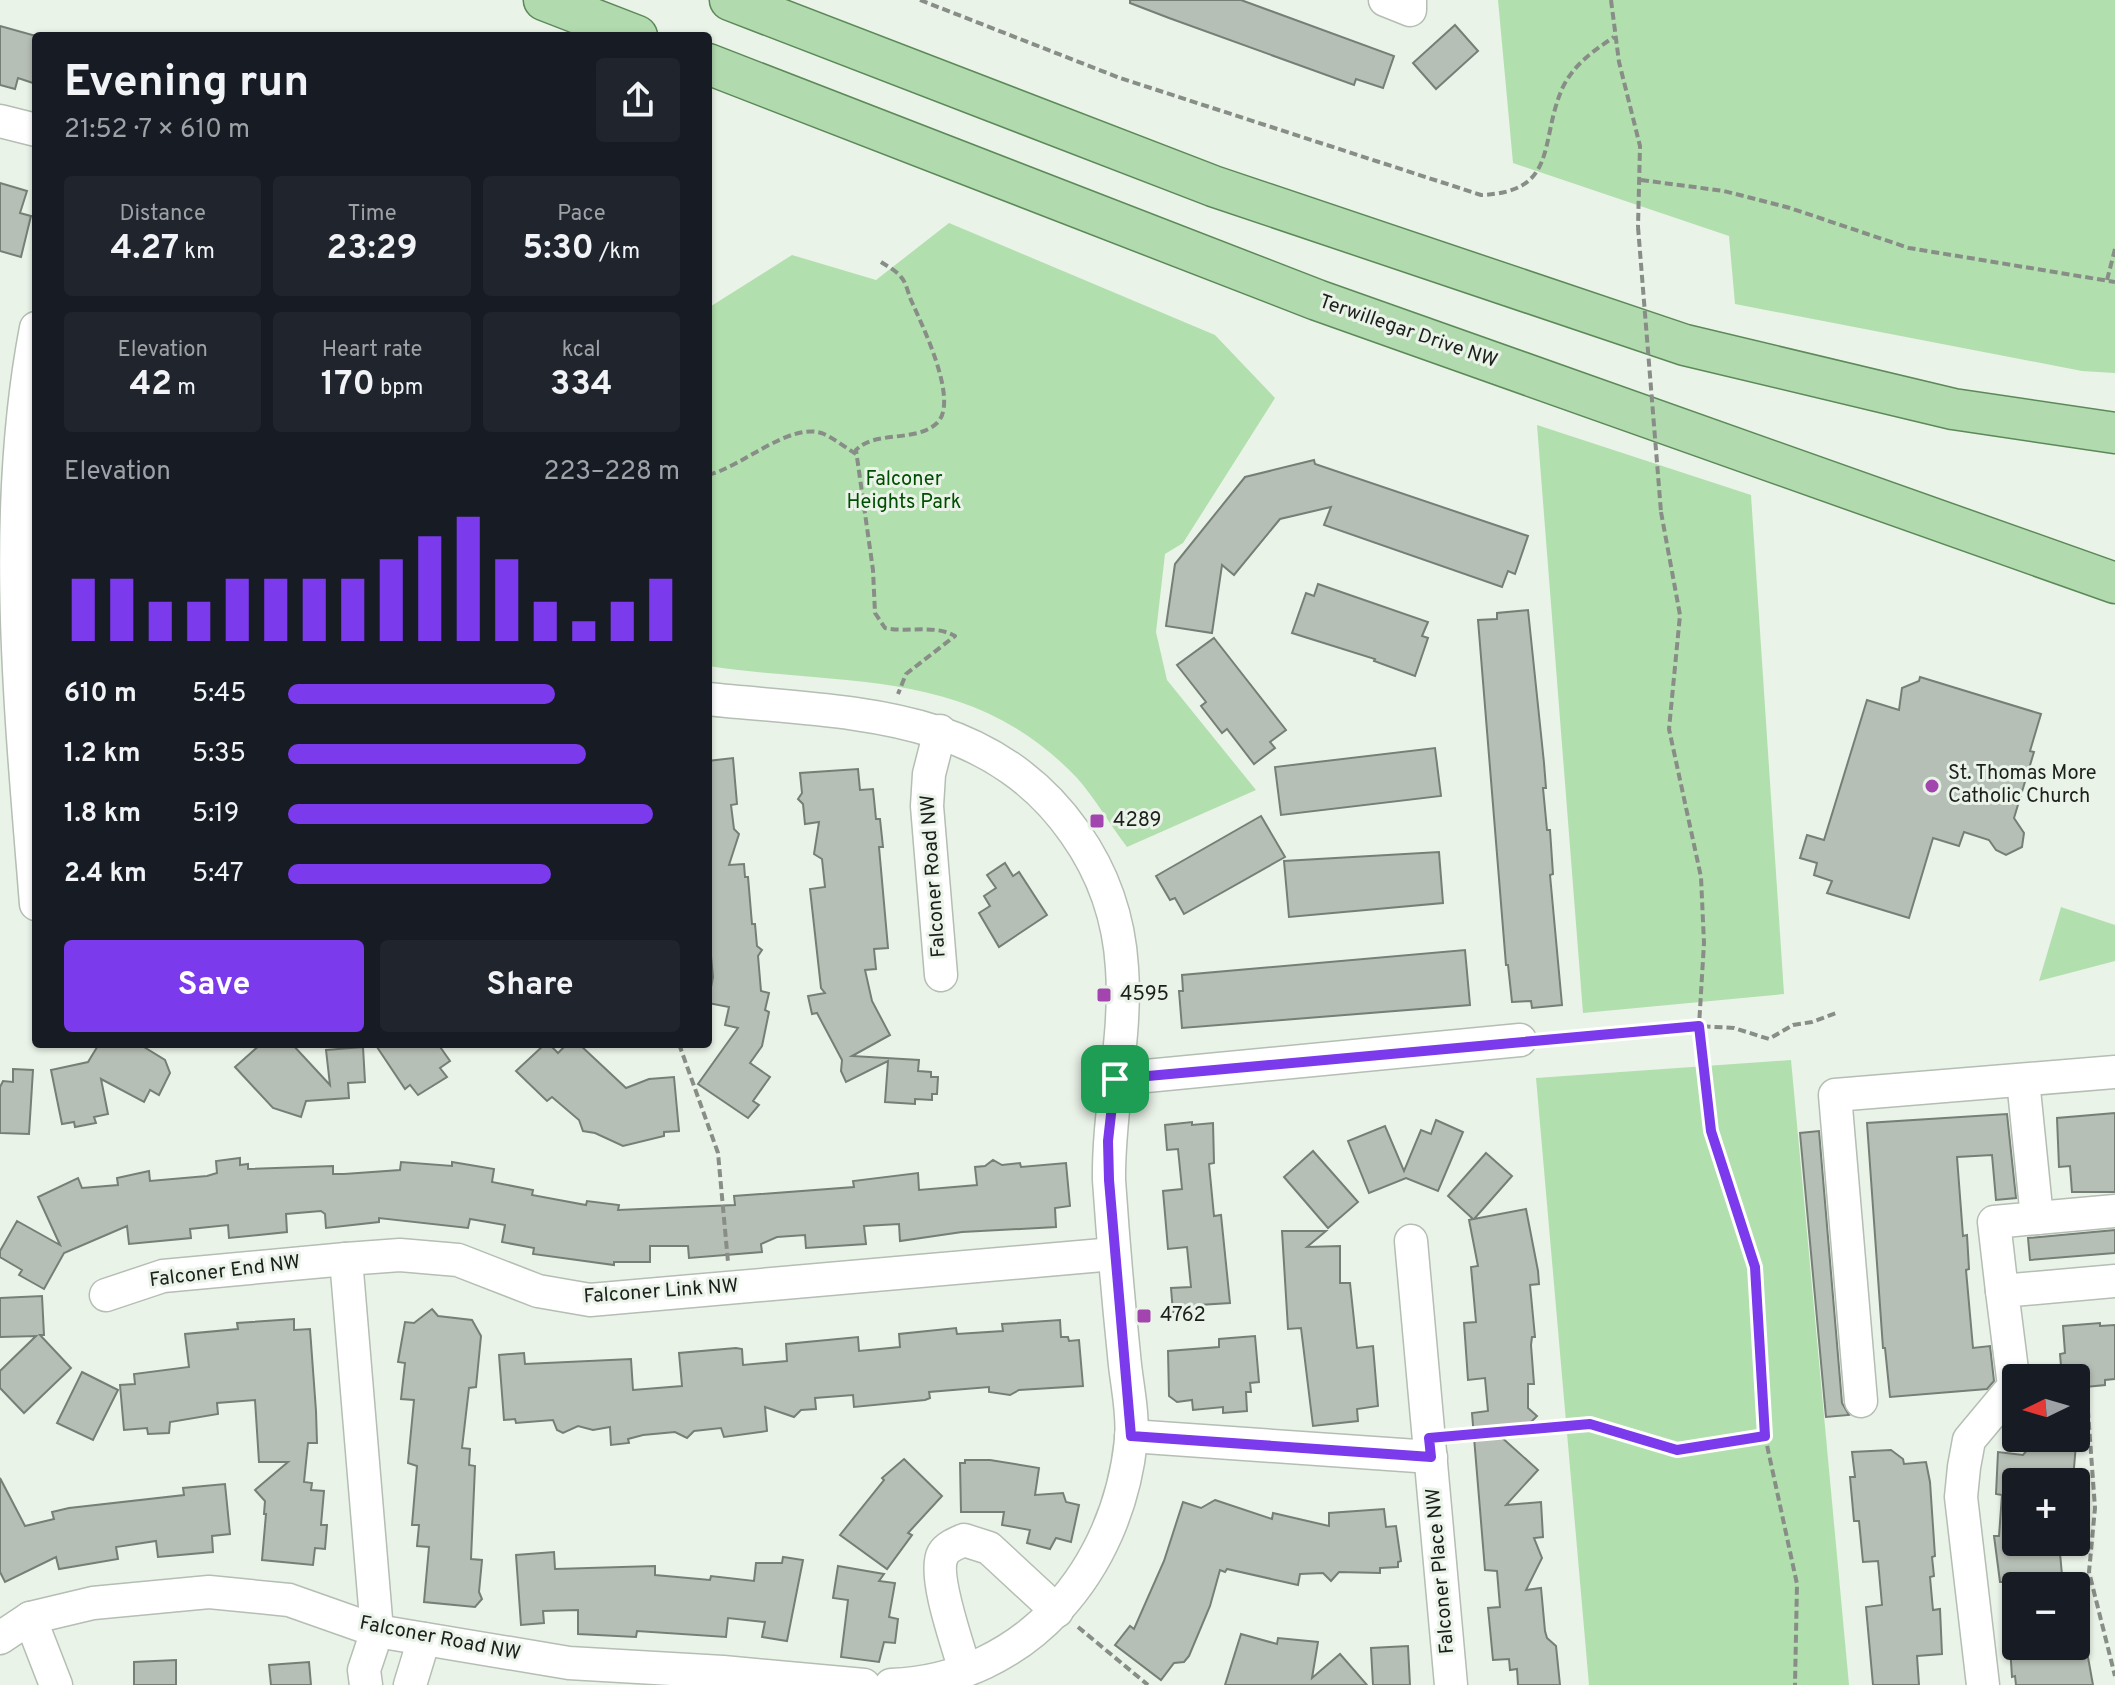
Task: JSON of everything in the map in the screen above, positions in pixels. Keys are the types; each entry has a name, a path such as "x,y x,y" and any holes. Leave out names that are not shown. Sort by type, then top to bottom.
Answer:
{"main road":[{"path":"544,0 627,32"},
{"path":"730,0 1213,186 1685,345 1953,409 2115,433"},
{"name":"Terwillegar Drive NW","path":"712,66 1317,300 2115,583"}],"street":[{"path":"1385,0 1410,10 1410,0"},
{"path":"0,121 32,129"},
{"path":"32,344 15,439 12,500 13,614 32,859"},
{"path":"712,699 891,720 940,731 976,746 1013,768 1039,790 1072,829 1106,886 1116,917 1122,970 1108,1141 1114,1254 1131,1436 1124,1486 1109,1531 1091,1569 1057,1611 1014,1645 965,1670 935,1679 891,1685"},
{"name":"Falconer Road NW","path":"940,731 929,774 927,806 941,975"},
{"path":"1115,1079 1520,1040"},
{"path":"1861,1401 1835,1095 2115,1072"},
{"path":"2023,1080 2037,1218"},
{"path":"1983,1685 1961,1497 1969,1440 2014,1386 1994,1222 2115,1211"},
{"name":"Falconer Place NW","path":"1411,1241 1451,1685"},
{"name":"Falconer Link NW","path":"346,1259 400,1255 458,1260 538,1291 590,1300 1114,1254"},
{"path":"346,1259 377,1631 364,1670 366,1685"},
{"name":"Falconer End NW","path":"106,1295 163,1276 346,1259"},
{"path":"2002,1291 2115,1281"},
{"path":"1131,1436 1430,1448"},
{"path":"965,1670 940,1572 944,1553 952,1546 964,1540 989,1548 1057,1611"},
{"name":"Falconer Road NW","path":"0,1638 30,1618 93,1603 209,1592 289,1600 377,1631 424,1639 570,1674 723,1672 864,1685"},
{"path":"30,1618 56,1685"},
{"path":"410,1685 424,1639"}],"path":[{"path":"920,0 1120,78 1481,195 1507,193 1535,177 1546,156 1562,90 1584,58 1614,37"},
{"path":"1611,0 1614,37 1640,146 1638,227 1661,512 1680,615 1669,729 1701,877 1704,943 1699,1026 1711,1131 1755,1267 1765,1436 1797,1584 1795,1685"},
{"path":"1641,180 1724,191 1790,208 1909,248 2115,282"},
{"path":"2107,280 2115,249"},
{"path":"881,262 903,277 931,340 942,385 943,415 935,425 863,442 856,450 873,570 875,613 885,628 900,631 943,629 955,636 906,674 900,683 891,720"},
{"path":"712,474 800,431 822,433 856,454"},
{"path":"1520,1040 1699,1026 1734,1028 1769,1039 1793,1025 1836,1013"},
{"path":"680,1048 718,1153 730,1288"},
{"path":"1430,1448 1590,1424 1677,1450 1765,1436"},
{"path":"2090,1439 2095,1508 2089,1572 2115,1676"},
{"path":"1057,1611 1148,1685"}],"green space":[{"path":"1498,0 2115,0 2115,373 2082,371 1735,304 1729,236 1513,163"},
{"name":"Falconer Heights Park","path":"949,223 1215,335 1275,398 1183,543 1165,554 1156,632 1167,680 1256,790 1127,847 1077,778 1036,742 994,716 950,699 904,688 712,666 712,305 792,255 876,280"},
{"path":"1537,425 1751,495 1784,994 1583,1013"},
{"path":"2061,907 2115,925 2115,961 2039,981"},
{"path":"1791,1060 1849,1685 1589,1685 1536,1078"}],"building":[{"path":"1130,0 1241,0 1394,56 1383,88 1356,79 1354,85 1169,18 1130,3"},
{"path":"1455,25 1478,51 1436,89 1413,63"},
{"path":"0,26 32,35 32,83 18,78 15,89 0,85"},
{"path":"0,183 27,191 20,213 31,216 21,257 0,251"},
{"path":"1314,460 1315,464 1528,536 1515,574 1508,571 1502,587 1324,525 1331,507 1280,519 1234,575 1222,565 1212,633 1166,626 1175,564 1245,477"},
{"path":"1318,584 1428,622 1422,636 1428,638 1415,676 1375,659 1292,633 1306,593 1314,596"},
{"path":"1528,610 1544,763 1547,830 1550,830 1553,874 1550,875 1562,1005 1532,1008 1531,1001 1512,1002 1506,965 1478,620 1497,619 1497,613"},
{"path":"1214,638 1286,730 1270,742 1275,748 1254,764 1227,729 1222,733 1201,706 1206,702 1177,665"},
{"name":"St. Thomas More Catholic Church","path":"1920,677 2041,714 2030,751 2034,752 2014,818 2024,833 2022,847 2006,855 1996,850 1989,840 1964,832 1959,846 1933,838 1909,918 1827,893 1832,881 1814,875 1817,863 1800,858 1807,835 1824,840 1867,700 1899,710 1902,688 1919,681"},
{"path":"1435,748 1441,796 1281,815 1275,767"},
{"path":"733,758 737,804 731,805 734,829 739,834 729,865 744,864 752,924 755,924 757,946 762,950 758,956 761,991 769,993 765,1010 769,1012 762,1046 750,1063 770,1077 753,1101 759,1105 748,1118 698,1084 738,1028 725,1025 729,1007 712,1004 712,761"},
{"path":"858,769 860,790 873,789 876,819 880,819 883,847 879,847 888,948 874,949 876,969 865,970 872,1001 890,1035 852,1056 919,1060 918,1071 931,1072 931,1077 938,1077 937,1094 932,1094 932,1100 915,1099 915,1104 885,1102 888,1061 846,1082 841,1071 842,1060 817,1013 812,1014 808,996 825,993 821,988 810,889 825,887 822,859 814,854 819,822 805,824 803,804 798,799 802,793 800,773"},
{"path":"1261,816 1285,857 1184,914 1175,898 1170,900 1156,876"},
{"path":"1439,852 1443,903 1289,917 1284,861"},
{"path":"1005,863 1013,876 1019,872 1047,915 999,947 979,913 990,906 984,896 996,888 987,875"},
{"path":"1465,950 1470,1005 1182,1028 1179,991 1183,991 1182,975"},
{"path":"97,1048 146,1048 165,1060 170,1073 159,1095 150,1090 144,1102 101,1079 108,1114 94,1117 96,1123 75,1127 74,1122 62,1124 51,1070 88,1062"},
{"path":"256,1048 296,1048 330,1085 326,1050 363,1048 365,1082 348,1083 349,1098 306,1101 301,1117 273,1108 235,1067"},
{"path":"378,1048 441,1048 450,1061 440,1068 447,1077 418,1095 410,1085 405,1089"},
{"path":"541,1048 553,1048 558,1053 563,1048 583,1048 626,1088 649,1079 674,1077 679,1131 664,1132 664,1136 623,1146 583,1131 579,1120 552,1097 547,1101 516,1071"},
{"path":"13,1069 33,1070 29,1134 0,1133 0,1087 3,1081 13,1082"},
{"path":"2115,1113 2115,1192 2072,1192 2070,1166 2059,1167 2057,1118"},
{"path":"2007,1114 2016,1198 1996,1200 1992,1155 1957,1157 1963,1236 1967,1235 1969,1269 1966,1270 1973,1348 1990,1346 1994,1381 1987,1389 1890,1397 1883,1348 1867,1123"},
{"path":"1436,1120 1463,1132 1438,1191 1406,1178 1369,1193 1348,1141 1385,1126 1404,1171 1421,1130 1431,1134"},
{"path":"1192,1122 1192,1125 1213,1123 1214,1163 1209,1164 1214,1216 1221,1215 1230,1303 1199,1305 1200,1310 1173,1312 1171,1288 1191,1287 1187,1247 1168,1249 1163,1191 1182,1189 1178,1149 1167,1150 1165,1125"},
{"path":"1819,1131 1842,1403 1849,1415 1826,1417 1800,1133"},
{"path":"1313,1151 1358,1202 1328,1228 1284,1177"},
{"path":"1486,1153 1512,1176 1474,1219 1526,1209 1538,1271 1539,1284 1530,1285 1535,1337 1532,1337 1531,1345 1534,1384 1528,1384 1528,1408 1537,1416 1527,1426 1528,1433 1499,1435 1538,1470 1506,1505 1541,1502 1543,1537 1534,1538 1542,1558 1526,1590 1541,1588 1545,1631 1547,1638 1556,1646 1560,1685 1518,1685 1517,1669 1510,1670 1509,1659 1493,1660 1488,1608 1500,1607 1497,1571 1485,1570 1472,1413 1488,1411 1485,1378 1468,1380 1464,1323 1476,1322 1471,1267 1478,1266 1469,1220 1473,1219 1448,1196"},
{"path":"240,1158 240,1165 248,1164 248,1169 333,1166 333,1174 400,1170 401,1162 452,1166 452,1162 494,1169 492,1182 533,1190 532,1195 586,1205 587,1201 619,1205 618,1210 735,1205 734,1196 854,1187 853,1181 918,1173 919,1190 977,1185 975,1167 985,1166 993,1160 1002,1165 1020,1163 1021,1167 1066,1163 1070,1206 1055,1208 1056,1227 962,1232 900,1241 899,1224 864,1226 866,1244 806,1248 805,1235 777,1237 761,1244 762,1252 689,1258 688,1246 650,1246 650,1262 614,1262 614,1265 533,1254 534,1248 502,1242 505,1225 470,1219 468,1228 379,1218 379,1222 326,1228 325,1214 321,1211 286,1214 287,1232 229,1238 228,1225 190,1229 191,1238 129,1244 127,1226 64,1253 44,1289 19,1275 22,1270 0,1257 0,1251 17,1221 60,1245 38,1197 78,1178 82,1188 118,1185 117,1178 149,1171 150,1181 207,1176 217,1173 216,1161"},
{"path":"2115,1230 2115,1253 2030,1260 2028,1238"},
{"path":"1282,1231 1326,1231 1307,1247 1340,1246 1340,1283 1350,1283 1357,1348 1373,1346 1378,1406 1357,1409 1358,1421 1313,1426 1301,1328 1288,1329"},
{"path":"42,1296 44,1335 40,1335 71,1368 24,1413 0,1388 0,1371 36,1336 0,1337 0,1298"},
{"path":"432,1309 438,1316 472,1320 481,1336 476,1387 469,1388 462,1448 470,1449 469,1465 475,1466 471,1559 482,1560 479,1592 482,1599 475,1607 424,1602 429,1547 417,1546 419,1525 412,1525 417,1466 408,1463 414,1400 401,1399 405,1363 398,1362 405,1322 414,1323"},
{"path":"294,1319 294,1330 310,1329 316,1411 317,1443 308,1443 304,1482 312,1483 311,1490 324,1491 321,1525 327,1525 325,1549 315,1548 313,1565 262,1560 265,1501 255,1490 288,1462 259,1462 255,1400 217,1403 218,1414 170,1422 169,1433 148,1434 147,1428 124,1430 120,1385 135,1384 134,1374 189,1367 185,1334 238,1329 237,1323"},
{"path":"1060,1320 1061,1337 1068,1337 1069,1341 1079,1340 1083,1386 1019,1390 1010,1395 989,1392 989,1387 929,1392 930,1398 925,1400 854,1407 853,1395 815,1398 816,1409 801,1410 794,1417 765,1407 767,1431 724,1437 721,1428 694,1431 687,1438 675,1432 643,1435 628,1439 629,1443 611,1445 610,1427 593,1430 578,1426 563,1433 557,1430 553,1420 516,1423 515,1419 504,1420 499,1355 524,1353 525,1364 631,1359 633,1390 682,1386 679,1353 742,1349 743,1365 787,1361 786,1344 858,1337 859,1351 900,1347 899,1334 956,1328 957,1334 1003,1331 1002,1324"},
{"path":"2115,1325 2115,1379 2105,1380 2105,1385 2090,1387 2090,1364 2061,1364 2060,1354 2065,1353 2063,1326"},
{"path":"1255,1336 1259,1382 1250,1383 1251,1392 1246,1392 1247,1411 1223,1413 1223,1407 1193,1410 1192,1400 1177,1402 1169,1396 1168,1351 1219,1347 1219,1339"},
{"path":"82,1372 118,1390 93,1440 57,1423"},
{"path":"1891,1450 1903,1459 1904,1464 1926,1462 1930,1482 1935,1556 1932,1557 1934,1576 1930,1577 1933,1610 1940,1609 1942,1654 1917,1656 1919,1685 1873,1685 1866,1607 1882,1605 1878,1561 1863,1562 1859,1521 1854,1521 1850,1477 1855,1477 1852,1452"},
{"path":"1998,1452 2023,1455 2026,1452 2075,1452 2074,1468 2002,1468 2002,1495 1996,1494"},
{"path":"904,1459 942,1496 908,1533 912,1535 887,1569 840,1535 884,1480 882,1478"},
{"path":"965,1460 990,1460 1039,1468 1035,1495 1063,1493 1066,1502 1079,1505 1071,1542 1056,1538 1050,1549 1027,1543 1030,1530 1002,1525 1004,1512 961,1512 960,1463 965,1463"},
{"path":"0,1478 25,1526 54,1519 52,1512 69,1508 184,1495 183,1488 225,1484 230,1534 212,1536 213,1552 158,1557 156,1541 116,1547 118,1559 59,1569 56,1557 5,1582 0,1572"},
{"path":"2002,1495 2002,1556 2060,1556 2062,1572 2002,1572 2000,1582 1994,1536 1999,1536"},
{"path":"1215,1500 1272,1519 1273,1513 1329,1526 1329,1513 1384,1509 1386,1527 1396,1526 1401,1561 1398,1567 1380,1568 1380,1573 1339,1572 1331,1581 1323,1573 1300,1574 1298,1585 1220,1570 1210,1606 1189,1656 1184,1662 1174,1663 1161,1680 1115,1645 1130,1626 1134,1629 1164,1561 1183,1502 1201,1508"},
{"path":"554,1552 555,1569 655,1566 655,1575 710,1580 711,1576 754,1581 756,1563 782,1563 783,1557 803,1560 787,1641 762,1637 765,1622 728,1618 726,1637 637,1631 636,1637 578,1634 578,1610 543,1611 544,1623 521,1625 516,1555"},
{"path":"838,1566 884,1574 879,1581 895,1583 889,1617 898,1619 895,1643 884,1642 879,1662 841,1657 848,1600 833,1598"},
{"path":"1241,1634 1277,1644 1278,1638 1318,1642 1312,1678 1340,1654 1367,1685 1225,1685"},
{"path":"1408,1646 1410,1685 1373,1685 1371,1648"},
{"path":"176,1660 176,1685 134,1685 134,1662"},
{"path":"2011,1660 2089,1660 2093,1685 2016,1685 2015,1676 2012,1677"},
{"path":"309,1662 311,1685 271,1685 269,1665"}],"place":[{"name":"St. Thomas More Catholic Church","path":"1932,786"},
{"name":"4289","path":"1097,821"},
{"name":"4595","path":"1104,995"},
{"name":"4762","path":"1144,1316"}],"route":[{"path":"1699,1026 1711,1131 1755,1267 1765,1436 1677,1450 1590,1424 1429,1438 1431,1457 1131,1436 1109,1180 1108,1141 1115,1079 1606,1032 1699,1026"}]}
